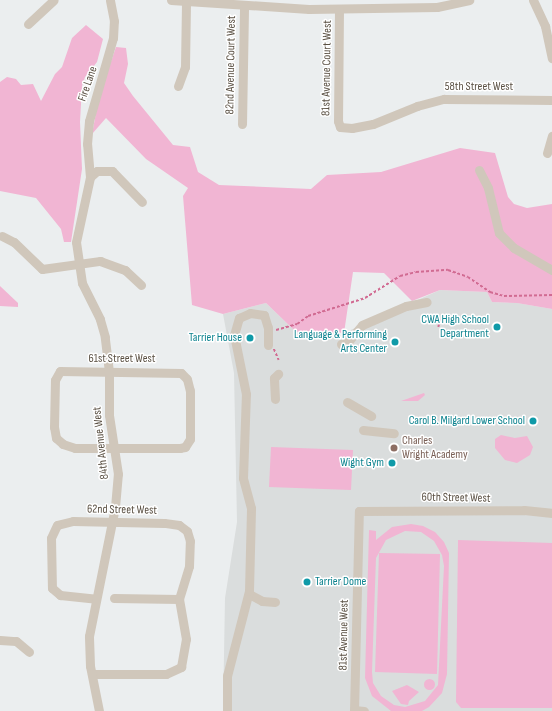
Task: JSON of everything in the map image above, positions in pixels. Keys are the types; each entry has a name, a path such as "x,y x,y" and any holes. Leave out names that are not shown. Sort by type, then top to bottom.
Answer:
{"street":[{"path":"28,24 54,0"},
{"name":"Fire Lane","path":"90,177 87,144 89,121 113,38 114,22 110,0"},
{"path":"171,0 244,6 289,4 339,9 437,7 469,0"},
{"path":"533,0 546,26 552,58"},
{"path":"178,86 185,67 186,2"},
{"name":"82nd Avenue Court West","path":"242,124 244,6"},
{"name":"81st Avenue Court West","path":"339,9 338,121 340,127"},
{"name":"58th Street West","path":"340,127 352,128 374,124 417,106 444,99 552,100"},
{"path":"547,153 552,136"},
{"path":"479,170 488,188 499,233 514,248 552,270"},
{"path":"90,177 97,171 112,172 142,202"},
{"name":"84th Avenue West","path":"90,177 76,233 77,263 84,291 103,327 109,372 109,415 118,482 112,522 89,636 92,674 99,711"},
{"path":"2,236 14,242 42,269 100,261 115,265 132,275 141,285"},
{"path":"341,344 347,343 362,325 406,306 427,302"},
{"path":"227,711 227,676 249,594 251,508 243,478 246,394 234,335 239,318 250,313 264,315 271,345"},
{"name":"61st Street West","path":"169,371 184,375 189,383 192,420 191,436 187,444 180,448 70,447 61,443 56,438 54,427 55,380 59,372 109,372 169,371"},
{"path":"275,399 274,378 278,374"},
{"path":"347,402 371,416"},
{"path":"363,430 394,433"},
{"name":"60th Street West","path":"359,511 524,510 552,513"},
{"name":"81st Avenue West","path":"354,711 359,511"},
{"name":"62nd Street West","path":"96,599 63,595 53,590 49,571 54,528 69,521 175,524 188,533 189,566 179,599"},
{"path":"249,594 262,601 275,602"},
{"path":"92,674 158,674 176,672 184,660 186,639 179,599 114,598"},
{"path":"0,640 16,641 29,652"},
{"path":"354,711 364,711"}],"path":[{"path":"274,334 274,331 296,324 308,316 365,298 400,276 416,272 448,270 468,277 490,292 504,296 552,295"},
{"path":"438,327 439,322"},
{"path":"271,345 279,360"}],"shaded area":[{"path":"86,25 103,39 97,62 85,77 82,86 80,122 82,169 71,242 64,242 61,229 36,198 0,191 0,82 7,77 16,79 21,85 33,84 41,101 55,74 62,67 72,38"},
{"path":"116,47 126,48 128,64 124,83 133,96 173,145 190,147 198,172 219,185 311,189 327,175 381,172 460,148 495,153 508,197 514,204 527,208 552,204 552,309 517,303 492,302 487,292 440,290 412,301 384,273 353,272 344,333 296,332 266,303 223,314 192,305 183,196 188,188 146,159 106,118 92,134 99,97"},
{"path":"0,286 18,303 18,307 0,306"},
{"name":"Charles Wright Academy","path":"440,290 487,292 492,302 517,303 552,309 552,711 223,711 225,598 237,522 234,373 223,314 266,303 296,332 344,333"},
{"path":"424,393 425,395 418,401 401,401"},
{"path":"501,435 515,438 527,436 533,447 530,455 517,463 505,460 495,448 495,439"},
{"path":"271,447 353,450 351,490 269,487"},
{"path":"411,524 423,526 435,532 444,542 449,553 447,674 442,693 429,707 422,711 391,711 372,696 365,678 369,530 376,531 376,540 392,527","holes":["405,531 421,532 434,541 442,555 444,566 438,685 425,701 405,707 394,705 381,696 373,683 372,672 376,558 386,540"]},
{"path":"458,540 552,543 552,708 461,708 456,702"},
{"path":"379,553 440,554 437,674 375,672"},
{"path":"427,679 431,679 433,680 433,688 427,689 424,686 424,682"},
{"path":"407,685 419,692 409,701 408,705 401,704 392,691"}],"place":[{"name":"CWA High School Department","path":"497,327"},
{"name":"Tarrier House","path":"250,338"},
{"name":"Language & Performing Arts Center","path":"395,342"},
{"name":"Carol B. Milgard Lower School","path":"533,421"},
{"name":"Charles Wright Academy","path":"394,448"},
{"name":"Wight Gym","path":"392,463"},
{"name":"Tarrier Dome","path":"307,582"}]}
